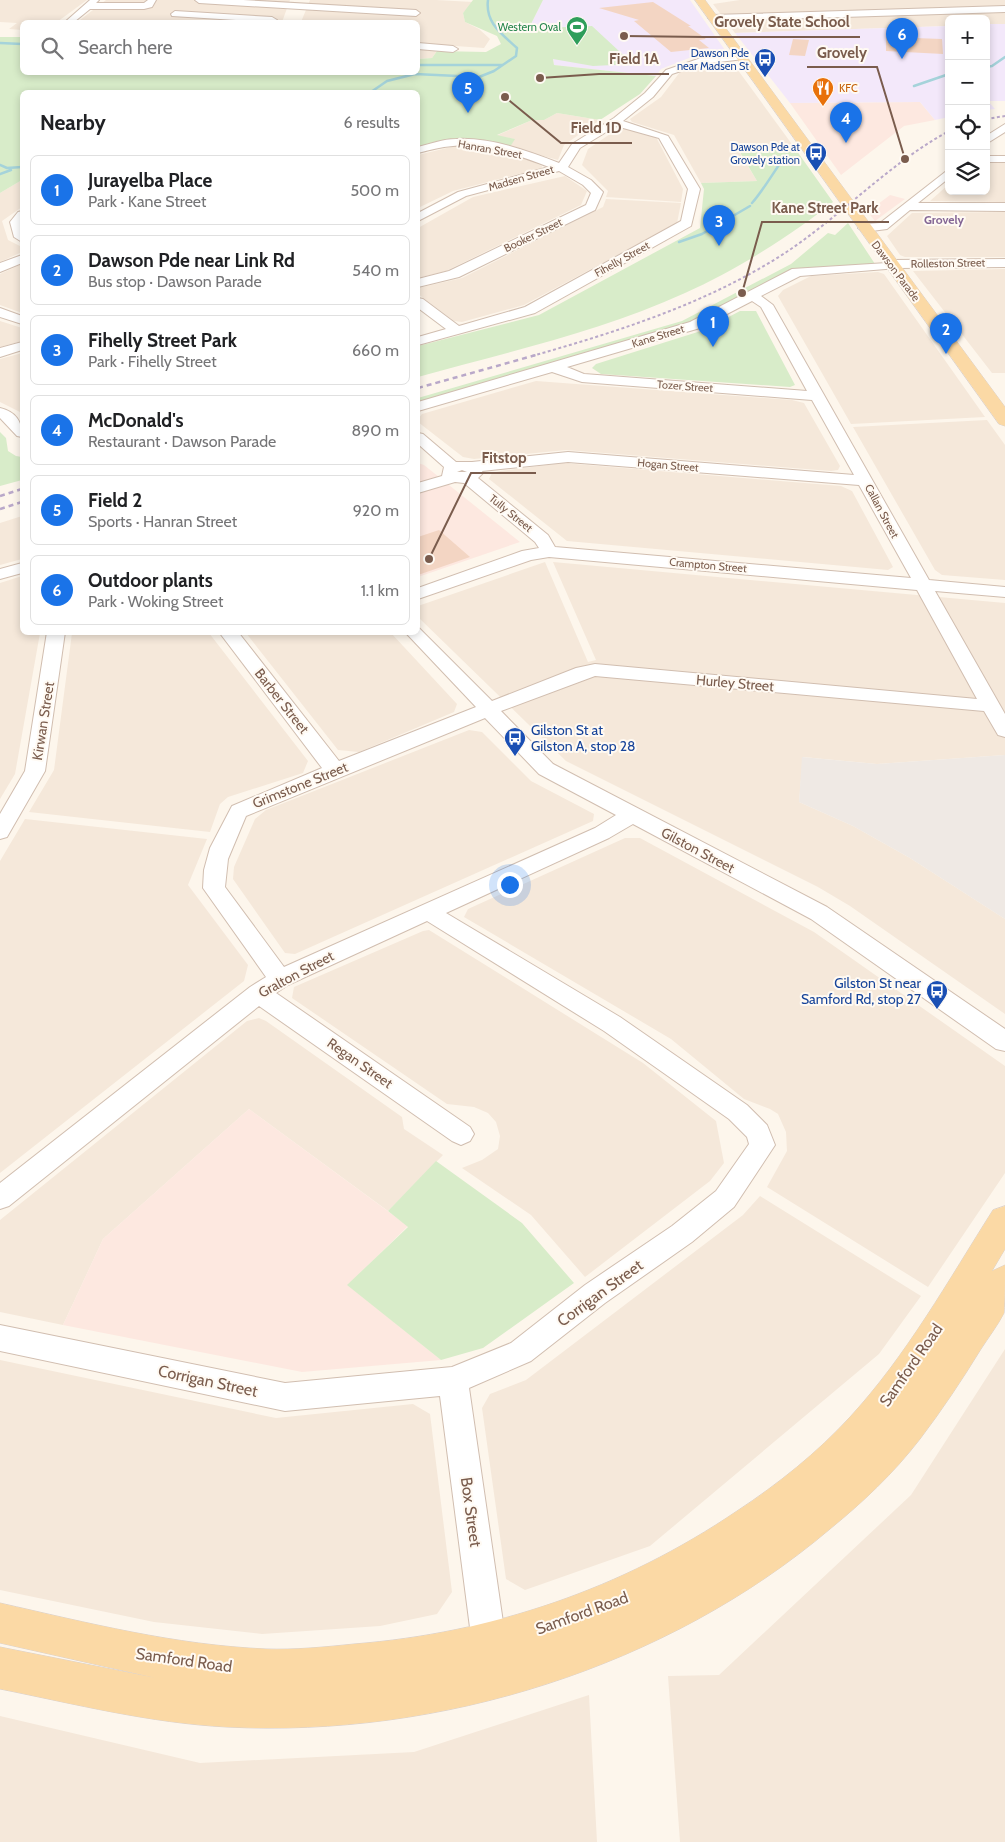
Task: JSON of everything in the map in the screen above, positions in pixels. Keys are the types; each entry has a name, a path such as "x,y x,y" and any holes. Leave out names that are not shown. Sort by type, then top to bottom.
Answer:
{"main road":[{"name":"Dawson Parade","path":"700,0 1005,420"},
{"name":"Samford Road","path":"0,1623 163,1660 260,1670 364,1665 412,1659 489,1643 580,1616 622,1600 710,1553 804,1486 872,1420 898,1387 1005,1220"},
{"path":"0,1668 194,1702 279,1706 395,1698 456,1688 515,1674 614,1641 680,1609 738,1575 792,1538 847,1490 880,1459 931,1395 1005,1280"}],"street":[{"path":"71,20 92,3 144,6 149,5 152,0"},
{"path":"199,0 237,6 297,6 416,13"},
{"path":"911,2 906,4 905,11 918,20"},
{"path":"786,6 792,16 801,24"},
{"path":"713,18 1005,9"},
{"path":"175,14 208,19 272,20"},
{"path":"420,46 453,49"},
{"name":"Madsen Street","path":"420,217 462,194 561,167 569,159 576,146 604,127 616,122 650,95 666,75 674,69 701,61 741,57"},
{"name":"Fihelly Street","path":"420,340 530,310 687,223 694,189 666,139 647,130 616,122"},
{"path":"990,138 1005,127"},
{"name":"Hanran Street","path":"420,150 462,142 529,156 561,167"},
{"path":"990,159 1005,159"},
{"name":"Booker Street","path":"420,282 454,274 590,207 596,198 597,192 595,188 582,177 561,167"},
{"path":"864,228 883,226 945,175"},
{"path":"908,206 931,208 1005,207"},
{"path":"20,217 16,222 20,236"},
{"path":"0,268 20,260"},
{"name":"Rolleston Street","path":"892,265 1005,263"},
{"name":"Kane Street","path":"420,406 556,368 695,325 798,272 892,265"},
{"name":"Callan Street","path":"752,295 766,306 866,480 921,585 1005,731"},
{"path":"420,303 456,330"},
{"path":"0,312 20,319"},
{"path":"0,353 20,347"},
{"name":"Tozer Street","path":"556,368 582,378 817,396"},
{"path":"0,412 8,416 20,430"},
{"name":"Tully Street","path":"420,439 542,539 549,552"},
{"name":"Hogan Street","path":"459,472 568,456 866,480"},
{"path":"420,473 436,468 459,472"},
{"path":"420,487 459,472"},
{"name":"Crampton Street","path":"420,593 528,555 549,552 1005,592"},
{"path":"0,574 20,569"},
{"name":"Kirwan Street","path":"0,832 35,771 56,635"},
{"name":"Barber Street","path":"230,635 336,770"},
{"name":"Gilston Street","path":"417,635 487,710 546,769 819,913 1005,1042"},
{"name":"Hurley Street","path":"487,710 583,672 595,670 990,706"},
{"name":"Grimstone Street","path":"280,979 214,888 212,877 217,857 236,815 243,808 487,710"},
{"name":"Gralton Street","path":"0,1198 258,993 280,979 602,834 632,815"},
{"name":"Corrigan Street","path":"0,1338 285,1397 453,1381 521,1352 595,1294 682,1234 725,1200 762,1145 758,1132 738,1112 612,1024 440,920 430,911"},
{"name":"Regan Street","path":"258,993 462,1134"},
{"name":"Box Street","path":"453,1381 489,1643"}],"shaded area":[{"path":"0,0 87,0 60,20 20,20 20,30 9,29 17,23 0,22"},
{"path":"106,0 290,0 283,20 80,20"},
{"path":"310,0 436,0 473,2 463,13 465,22 479,29 490,39 484,48 441,45 432,58 420,59 420,20 302,20"},
{"path":"543,0 690,0 727,53 689,58 661,69 656,76 554,65 553,58 528,30"},
{"path":"740,0 1005,0 1005,24 990,24 990,15 945,15 945,26 735,33 713,4"},
{"path":"990,24 1005,24 1005,101 990,101"},
{"path":"945,26 945,118 935,120 920,102 790,103 735,33"},
{"path":"732,62 794,147 738,150 757,181 701,183 674,135 632,122 630,119 661,97 680,72 704,64"},
{"path":"920,102 935,120 904,126 841,175 790,103"},
{"path":"990,103 995,109 990,110"},
{"path":"557,113 600,120 564,145 558,160 510,147 514,139 496,136 532,120 544,120"},
{"path":"624,128 656,137 683,189 681,202 606,197 608,191 582,165 588,149 616,130"},
{"path":"455,146 529,160 542,166 542,168 453,191 420,207 420,155"},
{"path":"990,163 1005,163 1005,202 930,201 945,188 945,195 990,195"},
{"path":"565,176 587,191 581,205 446,271 420,278 420,227 473,197"},
{"path":"20,181 20,208 2,221 8,240 20,246 20,253 0,262 0,193"},
{"path":"890,195 905,199 875,221 863,206 874,207"},
{"path":"606,199 681,203 677,223 524,305 462,322 454,321 420,296 420,288 462,278 603,207"},
{"path":"1005,212 1005,257 905,257 900,255 887,236 912,213"},
{"path":"20,265 20,312 0,305 0,274"},
{"path":"1005,269 1005,373 992,373 913,271"},
{"path":"878,272 884,274 985,417 851,424 778,296 783,290 811,276"},
{"path":"0,321 20,327 20,342 0,347"},
{"path":"20,354 20,412 0,402 0,359"},
{"path":"536,381 792,400 804,403 840,466 838,470 831,471 566,450 474,459 463,457 420,424 422,414"},
{"path":"987,420 1005,445 1005,580 942,575 935,570 853,427"},
{"path":"563,463 841,486 852,491 893,567 888,570 567,541 489,479 492,473 500,471"},
{"path":"420,464 424,465 520,542 420,576"},
{"path":"20,517 20,560 0,565 0,523"},
{"path":"545,562 588,662 596,660 553,562 1005,603 1005,755 877,764 803,757 799,802 853,826 910,858 1005,919 1005,1014 850,906 818,887 566,761 420,619 420,605"},
{"path":"20,577 20,635 40,635 15,774 0,799 0,583"},
{"path":"72,635 211,635 308,761 303,773 228,797 220,804 210,832 29,812 54,770"},
{"path":"248,635 393,635 457,704 454,712 359,752 338,750"},
{"path":"469,730 482,732 531,781 594,814 593,821 295,954 285,953 233,879 234,867 255,819 266,810"},
{"path":"1005,755 1005,919 910,858 853,826 799,802 802,757 877,764"},
{"path":"25,819 207,839 188,885 248,965 244,981 0,1173 0,861"},
{"path":"625,838 640,838 814,932 1005,1066 1005,1173 928,1287 767,1187 787,1151 786,1132 778,1114 744,1099 671,1039 464,917 468,909"},
{"path":"429,930 643,1063 716,1121 724,1163 710,1181 585,1277 531,1215 462,1168 482,1160 498,1149 500,1136 496,1122 488,1113 474,1107 447,1104 292,998 294,987"},
{"path":"259,1018 266,1021 402,1117 404,1129 443,1155 388,1211 249,1109 103,1239 63,1325 0,1312 0,1220 247,1021"},
{"path":"249,1109 408,1226 348,1285 441,1360 302,1372 63,1325 103,1239"},
{"path":"760,1196 921,1296 879,1354 650,1546 525,1590 506,1579 482,1408 490,1394 526,1380 743,1215"},
{"path":"1005,1349 1005,1842 680,1842 668,1676 719,1675 911,1495"},
{"path":"0,1360 276,1418 413,1404 430,1414 452,1592 437,1614 380,1626 262,1634 154,1622 0,1590"},
{"path":"589,1695 597,1842 0,1842 0,1716 200,1763 414,1752"}],"green space":[{"path":"473,0 543,0 528,30 530,33 540,28 592,26 633,64 593,66 553,59 554,65 656,76 640,94 600,120 557,113 544,120 532,120 497,135 515,139 510,147 453,141 420,148 420,90 20,90 20,181 0,193 0,37 20,37 20,75 420,75 420,59 432,58 437,51 486,52 501,44 497,36 465,22 463,13"},
{"path":"794,147 833,202 764,251 705,284 653,307 587,330 420,376 420,345 539,315 700,228 704,189 701,183 757,181 738,149"},
{"path":"848,223 875,264 794,270 694,321 420,402 420,397 682,321 791,264 828,233 835,235"},
{"path":"740,311 756,311 795,385 790,387 601,374 592,368 596,364 704,330"},
{"path":"0,432 6,438 8,451 20,457 20,481 0,486"},
{"path":"436,1161 522,1223 574,1283 483,1348 441,1360 347,1285 408,1227 388,1211"}],"building":[{"path":"653,2 691,26 688,26 706,39 699,40 709,48 671,52 634,21 639,20 599,8"},
{"path":"886,37 942,39 943,54 886,51"},
{"path":"793,39 809,40 805,56 789,55"},
{"path":"439,530 470,557 420,574 420,536"}],"waterway":[{"path":"420,74 479,77 494,71 516,56 517,48 500,33 492,22 489,15 488,0"},
{"path":"0,43 20,44"},
{"path":"990,66 1005,57"},
{"path":"420,65 502,65"},
{"path":"374,90 387,81 411,75"},
{"path":"914,86 945,75"},
{"path":"752,203 786,155"},
{"path":"0,165 7,168 20,167"},
{"path":"0,174 11,170"},
{"path":"679,242 702,234 750,206"}],"railway":[{"path":"990,118 1005,116"},
{"path":"532,356 664,313 696,300 759,269 808,237 887,173 945,133"},
{"path":"420,387 536,355"},
{"path":"0,496 20,490"},
{"path":"0,509 20,503"}],"place":[{"name":"Grovely State School","path":"624,36"},
{"name":"Western Oval","path":"577,46"},
{"name":"Outdoor plants","path":"902,59"},
{"name":"Field 1A","path":"540,78"},
{"name":"Dawson Pde near Madsen St","path":"765,78"},
{"name":"Field 1D","path":"505,97"},
{"name":"KFC","path":"823,107"},
{"name":"Field 2","path":"468,113"},
{"name":"McDonald's","path":"846,143"},
{"name":"Grovely","path":"905,159"},
{"name":"Dawson Pde at Grovely station","path":"816,172"},
{"name":"Fihelly Street Park","path":"719,246"},
{"name":"Kane Street Park","path":"742,293"},
{"name":"Jurayelba Place","path":"713,347"},
{"name":"Dawson Pde near Link Rd","path":"946,354"},
{"name":"Fitstop","path":"429,559"},
{"name":"Gilston St at Gilston A, stop 28","path":"515,757"},
{"name":"Gilston St near Samford Rd, stop 27","path":"937,1010"}],"district":[{"name":"Grovely","path":"944,219"}]}
